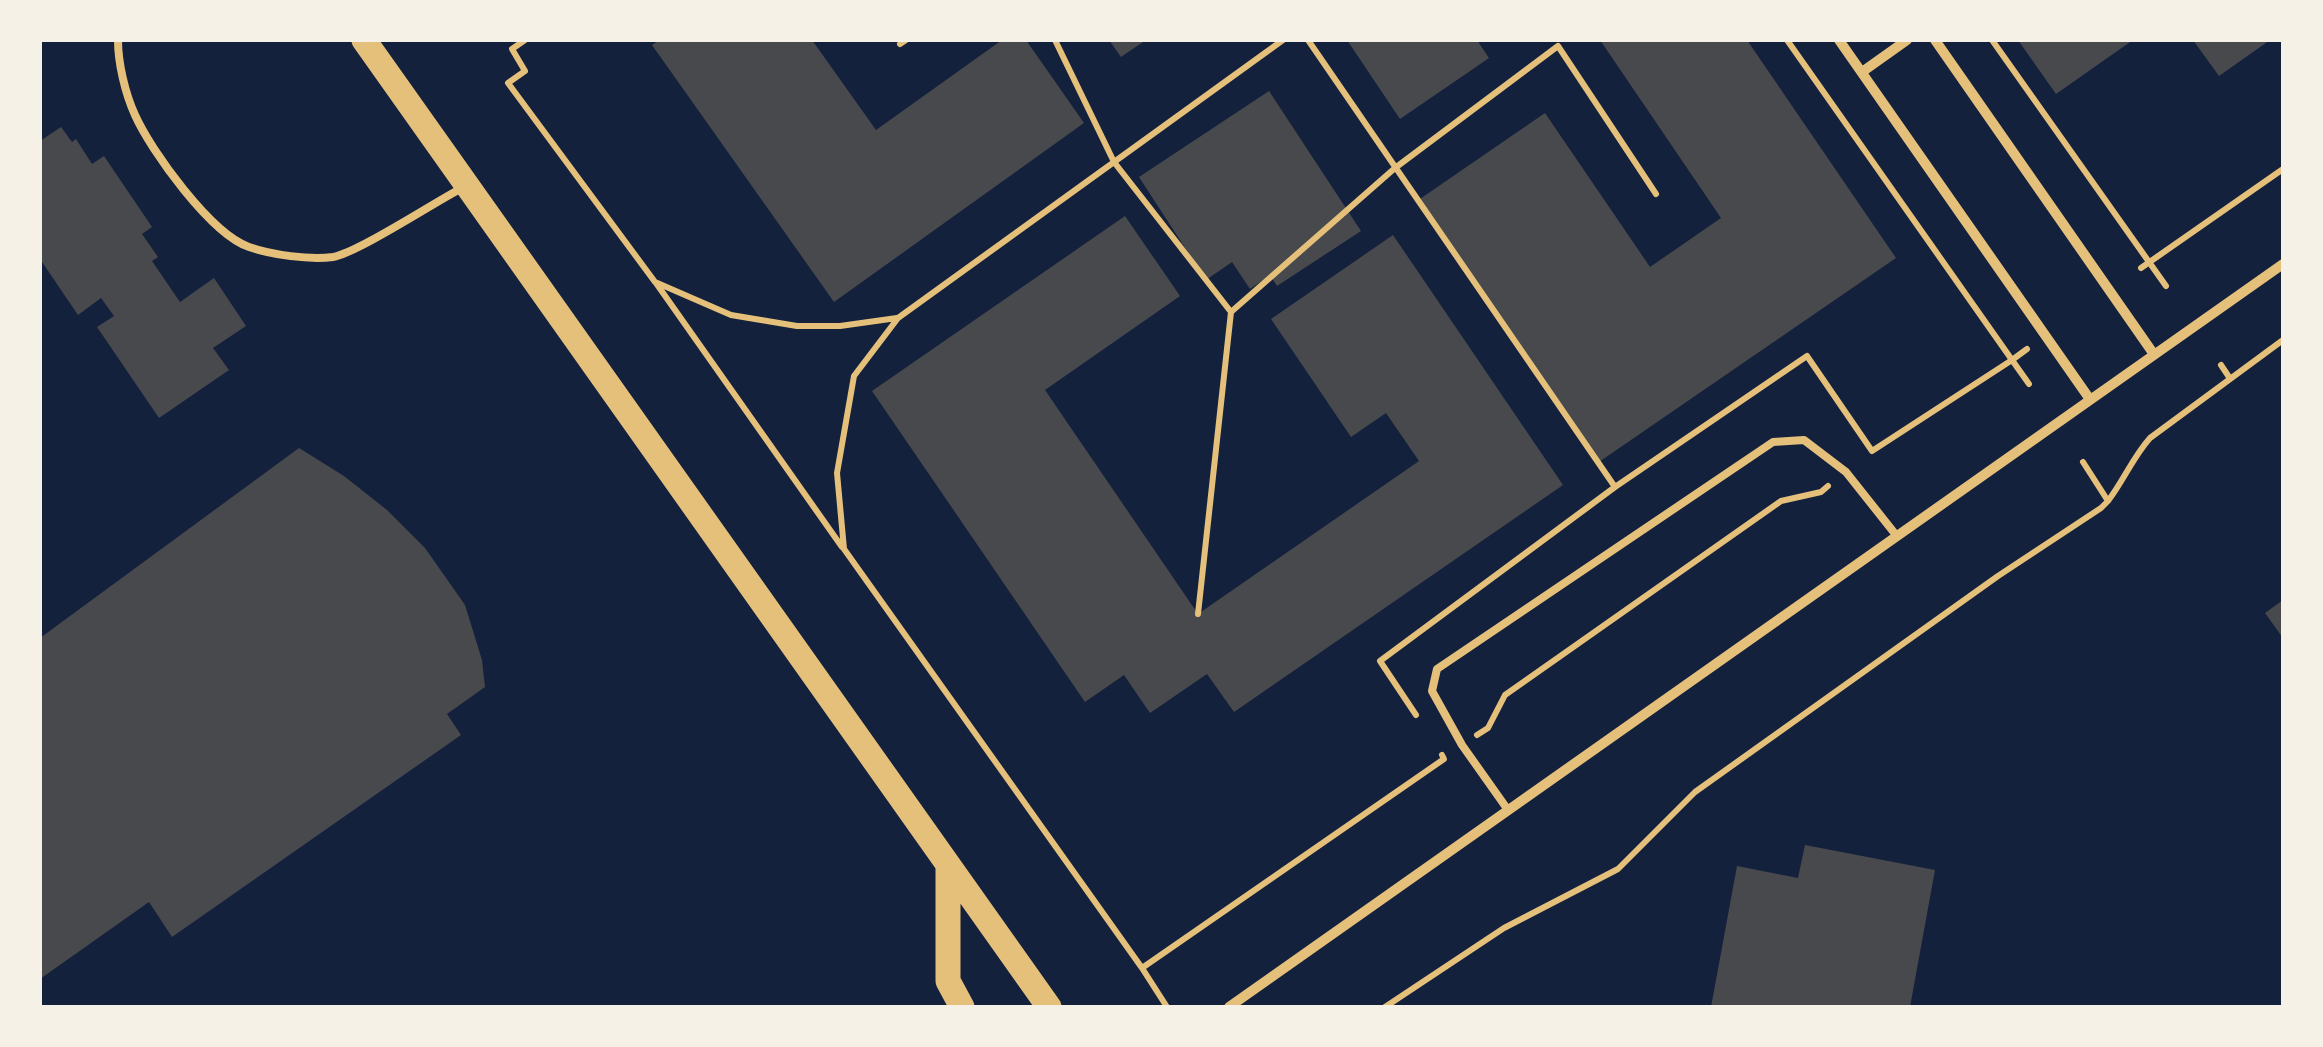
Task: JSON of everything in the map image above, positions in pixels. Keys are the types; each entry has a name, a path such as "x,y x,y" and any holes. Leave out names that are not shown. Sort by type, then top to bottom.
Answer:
{"main road":[{"path":"364,40 1048,1007"},
{"path":"948,866 948,981 962,1007"}],"street":[{"path":"1839,40 2090,398"},
{"path":"1862,72 1908,40"},
{"path":"1935,40 2153,353"},
{"path":"1229,1007 2283,264"}],"lane":[{"path":"118,40 118,56 134,114 187,194 220,229 247,247 335,257 466,185"},
{"path":"1508,810 1462,745 1432,691 1437,670 1773,442 1804,440 1846,472 1896,535"}],"path":[{"path":"525,40 512,49 525,70 508,82 656,282 1167,1007"},
{"path":"1055,40 1114,162 1231,312"},
{"path":"844,549 837,474 854,376 898,318 1283,40"},
{"path":"1308,40 1615,487"},
{"path":"1787,40 2029,384"},
{"path":"1992,40 2166,286"},
{"path":"1198,614 1231,312 1396,168 1558,46 1656,194"},
{"path":"2141,268 2283,169"},
{"path":"656,282 731,315 796,326 840,326 898,318"},
{"path":"1385,1007 1504,928 1618,870 1694,792 2108,501 2136,453 2150,438 2283,340"},
{"path":"1142,968 1488,728 1505,695 1781,500 1821,492 1872,451 2028,348"},
{"path":"1423,726 1380,660 1615,487 1806,356 1872,451"},
{"path":"2221,364 2229,377"},
{"path":"2082,462 2108,501"},
{"path":"1434,742 1444,758"}],"building":[{"path":"659,40 812,40 876,130 1002,40 1026,40 1084,123 834,302 652,45"},
{"path":"1109,40 1146,40 1121,57"},
{"path":"1347,40 1477,40 1489,58 1400,119"},
{"path":"1600,40 1747,40 1896,258 1596,464 1417,201 1545,113 1650,267 1721,218"},
{"path":"2018,40 2133,40 2056,94"},
{"path":"2193,40 2270,40 2219,76"},
{"path":"1269,91 1361,231 1277,286 1270,275 1250,289 1232,262 1206,280 1139,177"},
{"path":"61,127 72,142 76,139 92,164 104,156 152,227 142,234 158,257 152,261 180,302 214,278 246,326 213,348 229,370 159,418 97,327 114,316 101,298 78,315 40,259 40,141"},
{"path":"1125,216 1180,296 1045,390 1198,614 1419,461 1386,413 1351,437 1271,319 1393,235 1563,485 1234,712 1207,674 1150,713 1124,675 1085,702 872,391"},
{"path":"299,448 344,476 387,510 425,548 465,605 482,660 485,687 447,714 461,735 172,937 149,902 40,979 40,638"},
{"path":"2283,600 2283,638 2265,613"},
{"path":"1805,845 1935,870 1910,1007 1711,1007 1737,866 1798,878"}]}
